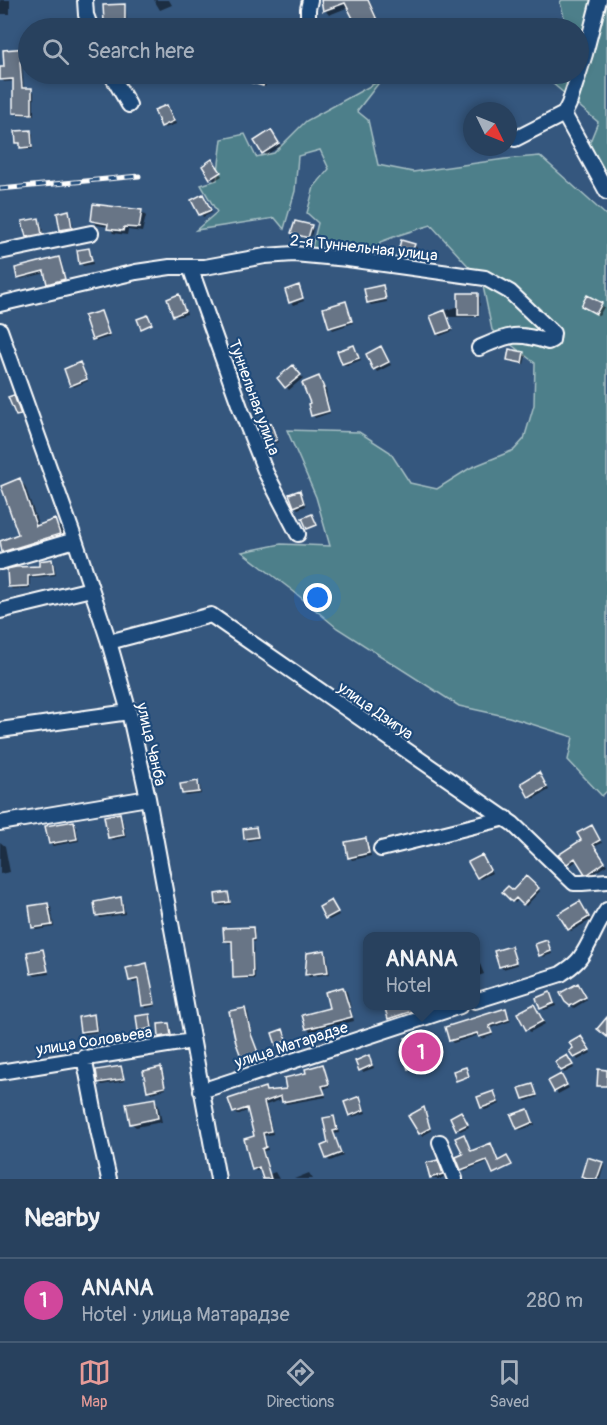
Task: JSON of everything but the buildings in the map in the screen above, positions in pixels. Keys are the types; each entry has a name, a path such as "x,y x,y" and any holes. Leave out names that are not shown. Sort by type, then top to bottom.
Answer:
{"street":[{"path":"85,0 87,18"},
{"path":"308,18 310,0"},
{"path":"589,39 599,0"},
{"path":"117,84 129,105"},
{"path":"517,138 564,114 575,84"},
{"path":"564,114 607,192"},
{"path":"0,252 91,233"},
{"name":"2-я Туннельная улица","path":"0,304 135,272 170,267 205,267 265,256 294,254 485,278 510,292 553,333 552,339 548,342 519,335 506,337 480,348"},
{"name":"Туннельная улица","path":"190,267 266,473 298,534"},
{"name":"улица Чанба","path":"3,346 75,540 109,642 129,712 148,798 218,1179"},
{"path":"0,562 75,540"},
{"path":"0,611 91,589"},
{"name":"улица Дзигуа","path":"109,642 211,615 506,818 574,883 607,880"},
{"path":"0,729 129,712"},
{"path":"0,823 148,798"},
{"path":"381,849 506,818"},
{"path":"480,999 561,974 580,958 607,910"},
{"name":"улица Матарадзе","path":"201,1091 445,1010"},
{"name":"улица Соловьева","path":"0,1072 192,1041"},
{"path":"84,1057 109,1179"},
{"path":"440,1142 455,1179"}],"green space":[{"path":"562,0 607,0 607,201 585,154 598,122 553,84 589,84 589,18 564,18 560,2"},
{"path":"374,84 378,84 357,111 368,120 378,165 413,172 540,156 607,216 607,791 602,796 568,760 573,737 509,717 459,706 337,628 242,552 281,544 330,546 316,497 287,430 359,432 390,452 410,483 437,489 470,468 514,450 524,439 534,405 535,363 492,330 482,281 431,225 380,242 377,258 311,251 318,223 307,213 314,187 329,169 320,150 298,156 295,191 284,229 275,218 196,230 217,212 201,185 217,180 222,139 245,134 256,157 274,153 306,121"}],"railway":[{"path":"0,189 139,176"}],"place":[{"name":"ANANA","path":"421,1052"}]}
